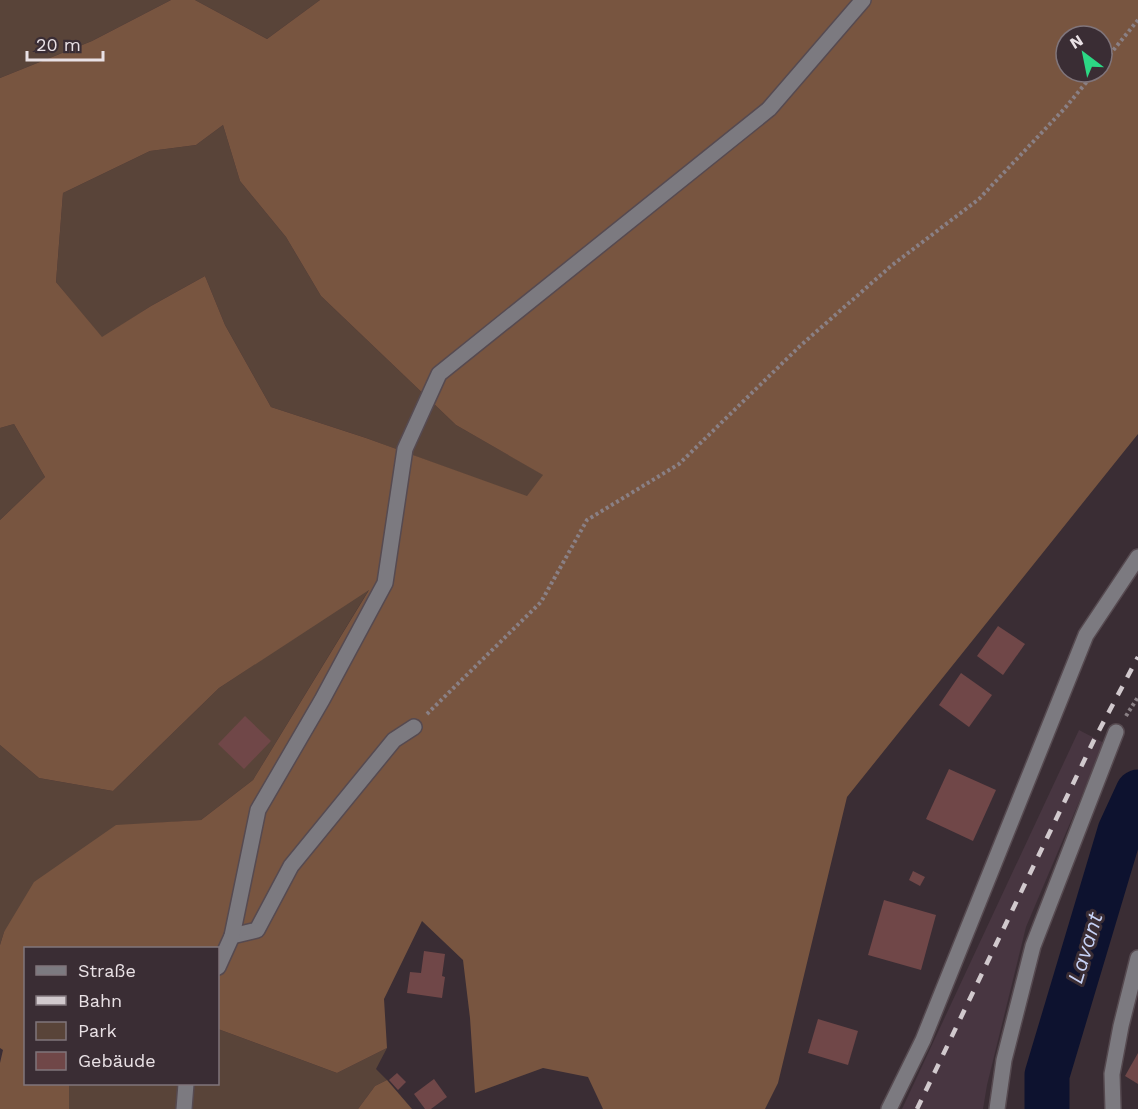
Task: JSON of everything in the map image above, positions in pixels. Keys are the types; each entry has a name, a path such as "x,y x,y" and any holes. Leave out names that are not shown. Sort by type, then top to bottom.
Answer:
{"street":[{"path":"219,965 232,936 258,810 322,700 385,583 405,449 439,374 769,110 863,0"},
{"path":"889,1109 923,1040 1086,635 1138,557"},
{"path":"232,936 256,930 291,866 394,740 414,727"},
{"path":"997,1109 1004,1060 1033,946 1116,732"},
{"path":"1113,1109 1112,1074 1120,1026 1138,958"},
{"path":"184,1109 186,1085"}],"path":[{"path":"1114,49 1138,20"},
{"path":"414,727 541,602 587,520 679,464 800,346 875,280 979,199 1085,84"}],"shaded area":[{"path":"171,0 195,0 267,39 320,0 1138,0 1138,434 847,797 778,1083 765,1109 603,1109 588,1077 543,1068 475,1093 463,960 422,921 384,999 387,1048 337,1073 219,1029 219,947 24,947 24,1085 69,1085 69,1109 0,1109 0,1063 3,1050 0,1048 0,945 4,932 34,882 116,825 201,820 253,780 369,590 219,688 113,791 39,778 0,745 0,520 45,477 14,424 0,428 0,78 92,41","holes":["223,125 240,181 286,237 321,296 456,425 543,475 527,496 366,438 271,407 225,325 205,276 102,337 56,282 63,193 150,151 196,145"]},
{"path":"1079,730 1104,743 1026,927 983,1109 902,1109"},
{"path":"387,1080 412,1109 358,1109 375,1086"}],"green space":[{"path":"0,0 171,0 92,41 0,78"},
{"path":"195,0 320,0 267,39"},
{"path":"223,125 240,181 286,237 321,296 456,425 544,475 527,497 366,438 271,407 225,325 205,276 151,306 102,338 56,282 63,193 150,151 196,145"},
{"path":"14,424 45,477 0,520 0,428"},
{"path":"370,588 253,780 201,820 116,826 4,932 0,945 0,745 39,778 113,791 219,688"},
{"path":"219,1029 337,1073 387,1048 376,1069 387,1080 375,1086 358,1109 69,1109 69,1085 219,1085"}],"building":[{"path":"998,626 1025,644 1003,675 977,656"},
{"path":"961,673 992,695 969,727 939,705"},
{"path":"245,716 271,741 244,769 218,744"},
{"path":"949,769 996,790 973,841 926,819"},
{"path":"913,871 925,877 920,886 909,880"},
{"path":"884,900 936,915 921,970 868,955"},
{"path":"424,951 445,954 442,998 407,993 410,972 421,973"},
{"path":"818,1019 858,1031 848,1065 808,1053"},
{"path":"1138,1053 1138,1084 1125,1076"},
{"path":"397,1073 406,1082 398,1090 389,1080"},
{"path":"434,1079 447,1097 431,1109 425,1109 414,1094"}],"waterway":[{"name":"Lavant","path":"1047,1109 1047,1075 1120,831 1138,792"}],"railway":[{"path":"917,1109 1094,740 1138,657"}]}
